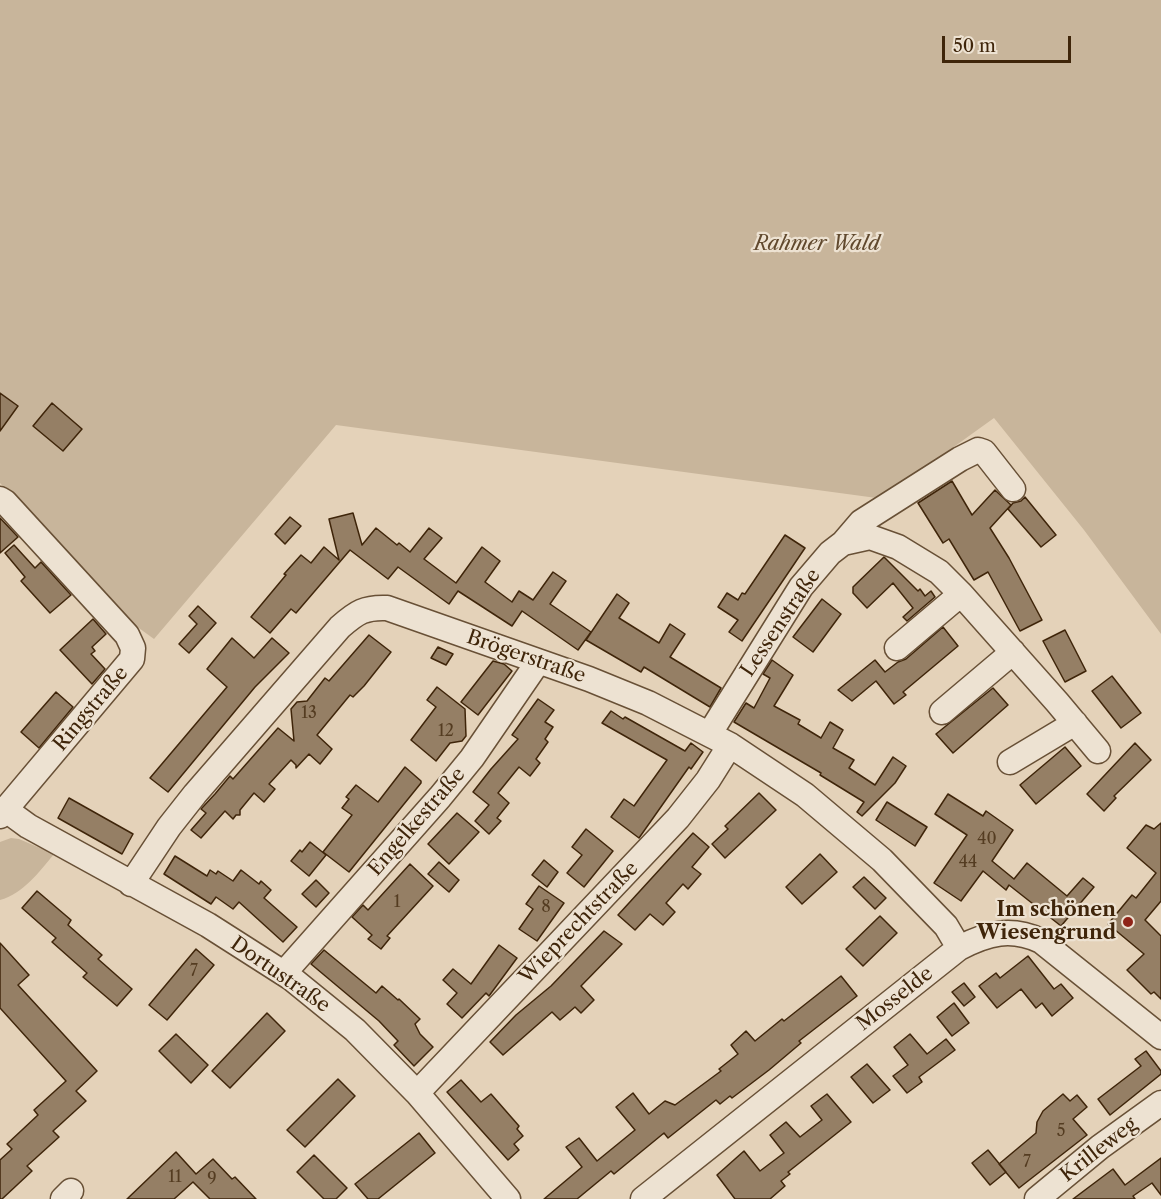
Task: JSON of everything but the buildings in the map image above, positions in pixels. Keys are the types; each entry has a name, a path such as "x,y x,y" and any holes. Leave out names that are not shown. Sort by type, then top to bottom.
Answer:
{"street":[{"name":"Lessenstraße","path":"720,739 801,587 861,522 978,450 984,452 1013,489"},
{"name":"Ringstraße","path":"0,499 127,635 133,648 132,659 3,813"},
{"path":"843,543 870,537 898,547 939,572 1013,652 1098,751"},
{"path":"897,648 961,594"},
{"name":"Brögerstraße","path":"131,884 169,827 195,794 340,627 355,614 371,608 387,608 590,679 648,703 720,739 805,795 874,853 946,926 959,948"},
{"path":"942,712 1013,652"},
{"name":"Engelkestraße","path":"284,973 453,782 538,662"},
{"path":"1010,762 1075,723"},
{"name":"Wieprechtstraße","path":"417,1093 678,818 708,780 720,739"},
{"name":"Dortustraße","path":"3,813 208,925 284,973 355,1030 417,1093 508,1199"},
{"name":"Mosselde","path":"643,1199 959,948 972,942 1003,933 1027,934 1041,941 1161,1037"},
{"name":"Krilleweg","path":"1037,1199 1100,1147 1161,1102"}],"green space":[{"name":"Rahmer Wald","path":"0,0 1161,0 1161,634 1084,530 994,418 884,499 336,425 154,639 132,623 0,483"},
{"path":"11,838 19,839 54,854 23,888 0,900 0,842"}],"place":[{"name":"Im schönen Wiesengrund","path":"1128,922"}]}
